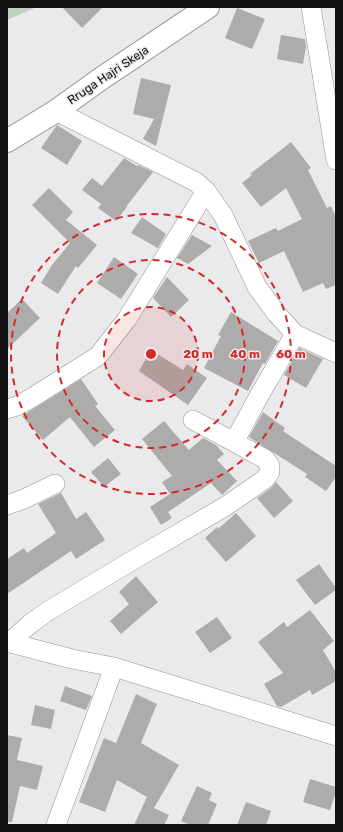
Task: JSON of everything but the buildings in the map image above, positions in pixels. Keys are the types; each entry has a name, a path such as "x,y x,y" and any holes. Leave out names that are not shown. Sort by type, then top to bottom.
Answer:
{"street":[{"name":"Rruga Hajri Skeja","path":"7,141 56,111 102,78 208,7"},
{"path":"311,7 336,160"},
{"path":"56,111 196,182 206,191 223,215 257,286 277,314 295,334 336,353"},
{"path":"7,409 33,397 98,356 127,319 206,191"},
{"path":"234,442 295,334"},
{"path":"8,643 42,616 133,560 220,510 265,479 270,472 270,466 265,458 193,420"},
{"path":"7,505 24,499 55,484"},
{"path":"8,643 72,659 114,667 336,736"},
{"path":"56,825 114,667"}],"green space":[{"path":"7,7 37,7 7,20"}]}
